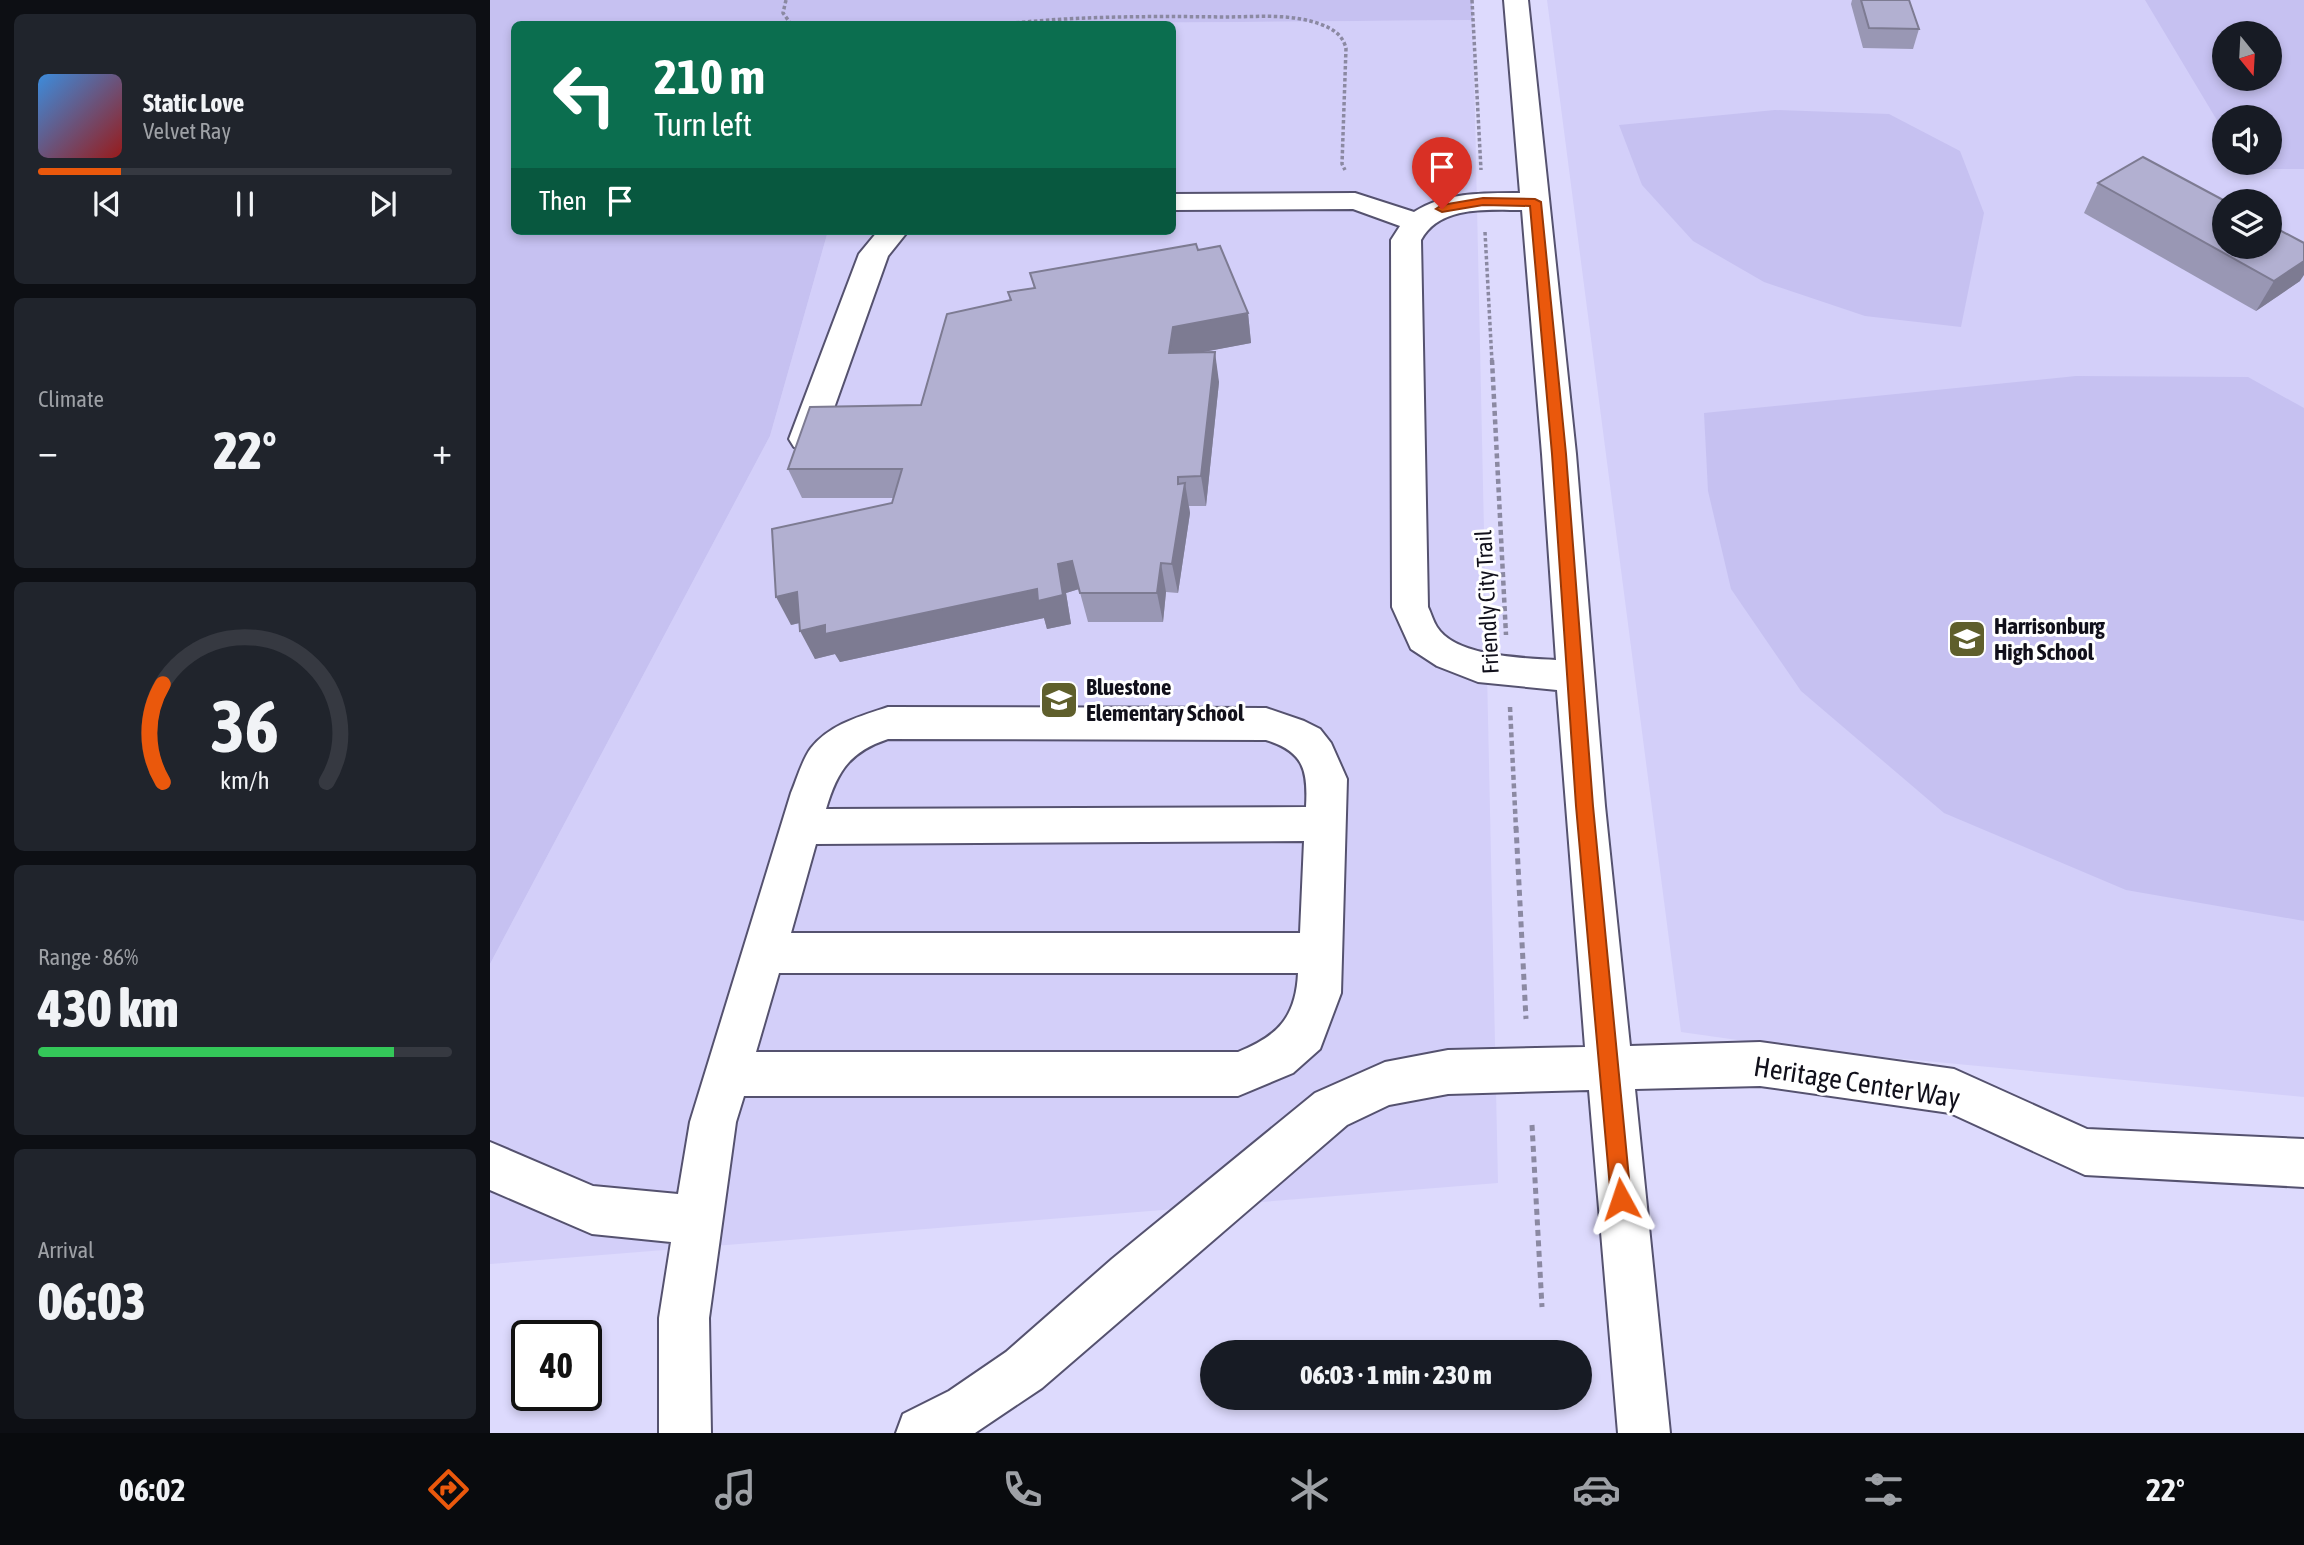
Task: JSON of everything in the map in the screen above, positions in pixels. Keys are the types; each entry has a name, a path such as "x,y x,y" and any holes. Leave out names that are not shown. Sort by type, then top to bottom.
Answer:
{"street":[{"path":"1516,0 1559,454 1608,1069 1643,1433"},
{"path":"1176,202 1356,201 1416,223"},
{"path":"1535,202 1483,202 1442,209 1416,223 1406,240 1410,607 1424,639 1450,656 1478,667 1508,672 1575,676"},
{"path":"806,439 874,254 891,235"},
{"path":"685,1433 684,1318 713,1122 801,827 825,759 855,734 888,723 1266,724 1301,734 1319,757 1327,779 1319,993 1304,1034 1277,1058 1238,1074 728,1074"},
{"path":"801,827 1326,824"},
{"path":"764,953 1321,953"},
{"name":"Heritage Center Way","path":"922,1433 967,1409 1024,1370 1130,1277 1331,1109 1385,1084 1448,1072 1760,1064 1954,1091 2085,1152 2304,1163"},
{"path":"490,1166 592,1210 699,1220"}],"path":[{"path":"786,0 783,13 789,21"},
{"name":"Friendly City Trail","path":"1472,0 1526,1018"},
{"path":"1033,21 1072,17 1179,16 1300,19 1331,28 1344,40 1346,48 1342,164 1346,172"},
{"path":"1532,1125 1542,1307"}],"shaded area":[{"path":"490,0 1472,0 1473,20 1176,22 511,21 511,235 827,235 770,436 490,964"},
{"name":"Harrisonburg High School","path":"1547,0 2304,0 2304,1097 1809,1050 1681,1032"},
{"path":"2145,0 2304,0 2304,169 2282,169 2282,105 2212,105 2212,112"},
{"name":"Bluestone Elementary School","path":"1473,20 1498,1183 490,1264 490,964 770,436 827,235 1176,235 1176,22"},
{"path":"1775,110 1889,114 1960,151 1984,213 1961,327 1865,316 1764,282 1693,241 1642,185 1619,125"},
{"path":"2076,376 2248,377 2304,408 2304,921 2126,890 1944,813 1801,691 1731,589 1708,491 1704,413"}],"building":[{"path":"1861,0 1909,0 1919,29 1869,28"},
{"path":"2143,157 2212,194 2212,246 2098,183"},
{"path":"2282,231 2304,243 2304,261 2274,281 2234,259 2282,259"},
{"path":"1196,244 1198,250 1220,246 1248,313 1173,327 1169,353 1215,352 1201,476 1178,477 1178,484 1185,483 1172,564 1161,563 1157,593 1080,593 1072,561 1058,564 1063,595 1038,601 1037,589 825,634 825,625 800,631 797,592 776,597 772,529 892,503 902,469 788,469 810,407 921,405 947,314 1011,300 1008,292 1035,288 1030,273"}],"place":[{"name":"Harrisonburg High School","path":"1967,639"},
{"name":"Bluestone Elementary School","path":"1059,700"}],"route":[{"path":"1442,209 1483,202 1535,202 1559,454 1585,806 1621,1199"}]}
